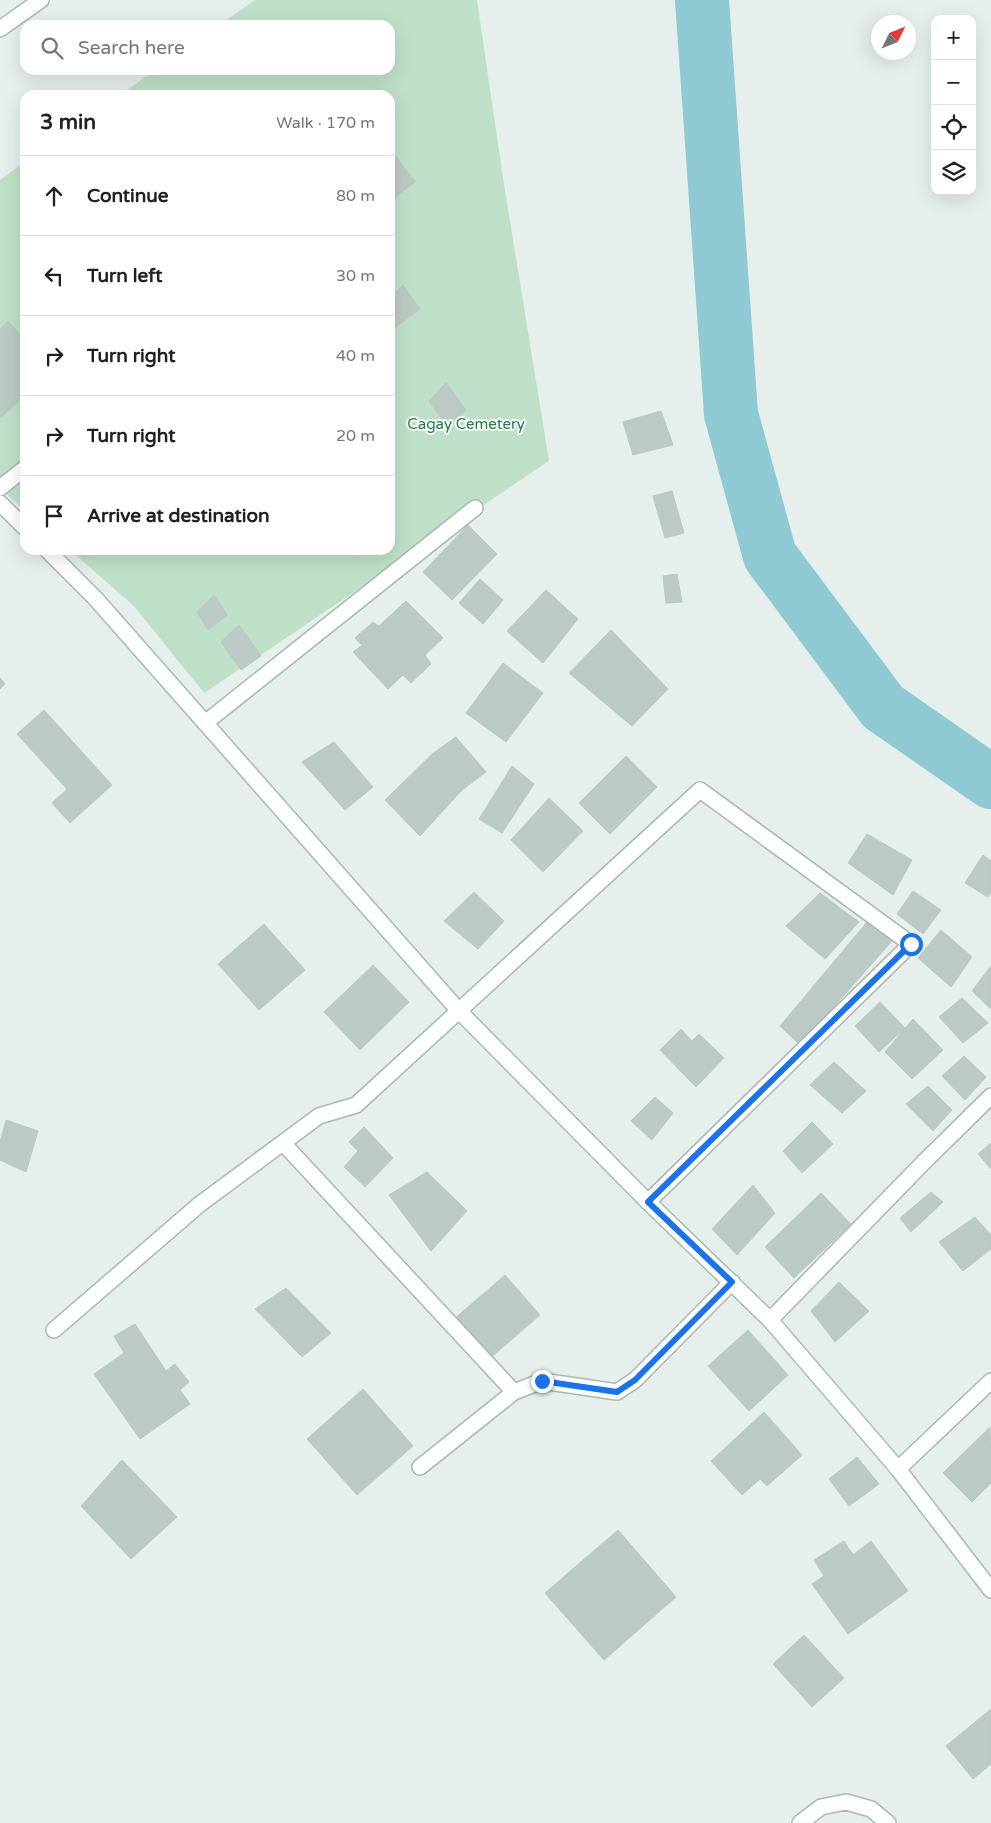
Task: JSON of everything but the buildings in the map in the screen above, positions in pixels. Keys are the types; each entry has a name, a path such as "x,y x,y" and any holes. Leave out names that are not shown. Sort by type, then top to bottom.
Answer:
{"street":[{"path":"0,29 41,0"},
{"path":"0,488 20,472"},
{"path":"0,503 20,523"},
{"path":"206,723 475,508"},
{"path":"52,555 95,598 459,1011 648,1202 770,1320 898,1469 991,1590"},
{"path":"54,1330 200,1204 319,1116 356,1105 700,790 911,944 648,1202"},
{"path":"770,1320 991,1096"},
{"path":"283,1144 514,1392"},
{"path":"420,1467 514,1392 542,1381 617,1392 635,1380 732,1282"},
{"path":"898,1469 991,1381"},
{"path":"800,1823 821,1807 846,1802 871,1809 888,1823"}],"green space":[{"name":"Cagay Cemetery","path":"255,0 477,0 503,178 549,461 204,693 134,606 76,555 395,555 395,90 127,90 148,75 395,75 395,20 226,20"},
{"path":"20,166 20,506 0,488 0,180"}],"waterway":[{"path":"702,0 731,414 770,556 883,707 991,782"}],"route":[{"path":"542,1381 617,1392 635,1380 732,1282 648,1202 911,944"}]}
